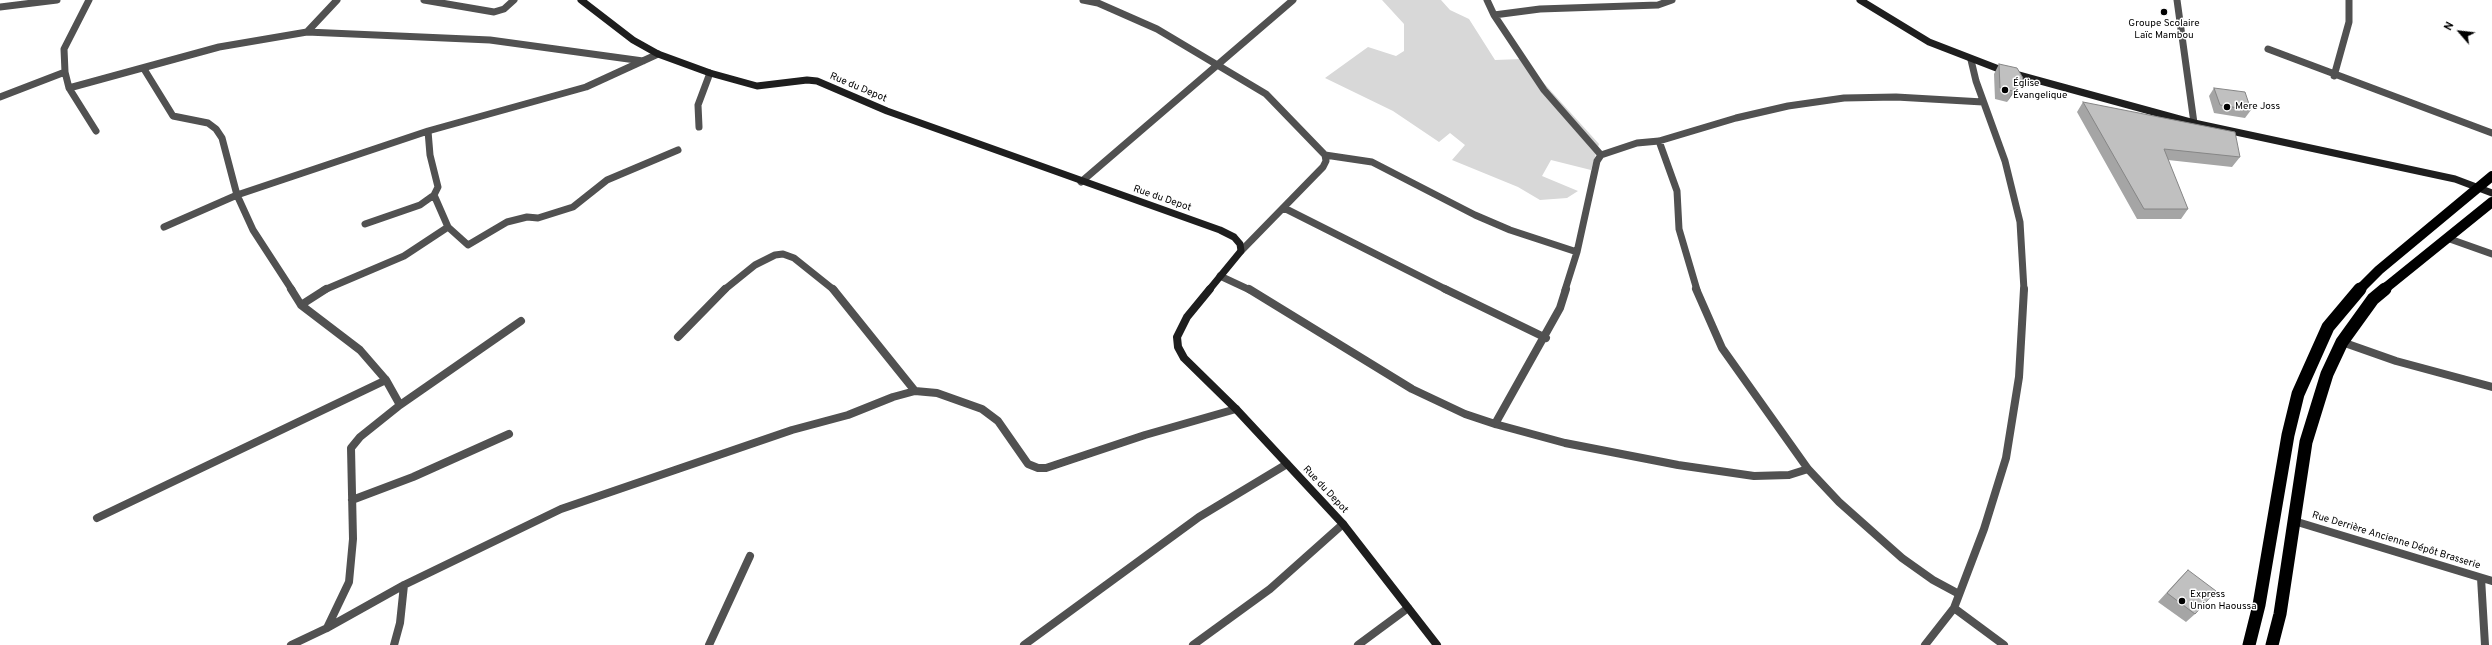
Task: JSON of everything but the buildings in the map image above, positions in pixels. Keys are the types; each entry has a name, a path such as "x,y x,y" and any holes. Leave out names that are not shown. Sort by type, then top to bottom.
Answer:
{"highway":[{"path":"2248,645 2259,605 2288,435 2298,394 2328,327 2358,290 2492,176"},
{"path":"2272,645 2280,614 2306,442 2317,403 2342,342 2373,299 2492,202"},
{"path":"2298,394 2317,403"}],"street":[{"path":"0,7 57,0"},
{"path":"89,0 64,49 65,72 69,88 96,131"},
{"path":"307,32 337,0"},
{"path":"424,0 494,12 504,9 514,0"},
{"name":"Rue du Depot","path":"582,0 591,9 633,40 658,54 710,73 756,86 807,80 817,81 887,111 1081,182 1220,230 1234,237 1240,244 1241,251 1181,327 1177,337 1178,347 1184,358 1236,409 1343,524 1437,645"},
{"path":"1083,0 1098,3 1157,29 1266,94 1325,155 1326,161 1323,168 1241,251"},
{"path":"1081,182 1293,0"},
{"path":"1487,0 1494,15 1544,90 1566,117 1601,155"},
{"path":"1494,15 1540,9 1658,5 1672,0"},
{"path":"1860,0 1929,42 2004,72 2194,123 2480,187 2492,193"},
{"path":"2177,0 2194,123"},
{"path":"2334,76 2349,22 2349,0"},
{"path":"69,88 144,69 219,47 307,32 490,40 643,61"},
{"path":"2268,49 2334,76 2492,133"},
{"path":"164,227 237,195 428,131 586,87 658,54"},
{"path":"1925,645 1954,608 1984,529 2006,458 2019,377 2024,283 2020,222 2005,161 1983,102 1971,60"},
{"path":"144,69 173,116 208,123 216,129 222,138 237,195 253,230 301,305 360,350 386,380 400,404"},
{"path":"0,97 65,72"},
{"path":"699,127 698,105 710,73"},
{"path":"1495,424 1546,338 1560,308 1577,252 1597,161 1601,155 1637,143 1659,141 1736,118 1781,107 1844,98 1896,97 1983,102"},
{"path":"365,224 420,205 434,195 438,187 430,155 428,131"},
{"path":"1659,141 1677,191 1679,229 1710,325 1722,348 1808,469 1863,525 1902,558 1933,580 1960,594"},
{"path":"434,195 448,227 464,244 473,244 507,222 527,217 538,218 573,207 607,180 678,150"},
{"path":"1325,155 1356,158 1372,162 1475,215 1510,230 1577,252"},
{"path":"1284,208 1478,306 1546,338"},
{"path":"301,305 328,288 404,256 448,227"},
{"path":"2447,238 2492,254"},
{"path":"678,337 728,286 755,266 775,255 783,254 794,258 834,290 915,391"},
{"path":"1220,276 1243,286 1412,389 1466,414 1495,424 1565,443 1685,466 1754,476 1789,475 1808,469"},
{"path":"327,628 349,582 353,539 351,448 360,437 400,404 521,321"},
{"path":"2342,342 2396,361 2492,387"},
{"path":"97,518 386,380"},
{"path":"290,645 327,628 404,585 561,509 792,430 848,415 893,397 915,391 937,393 982,409 998,421 1028,464 1038,468 1046,468 1145,435 1236,409"},
{"path":"352,500 413,477 509,434"},
{"path":"1024,645 1199,517 1287,464"},
{"name":"Rue Derrière Ancienne Dépôt Brasserie","path":"2294,521 2492,581"},
{"path":"1193,645 1270,589 1343,524"},
{"path":"709,645 750,556"},
{"path":"2481,578 2485,645"},
{"path":"394,645 400,623 404,585"},
{"path":"1358,645 1408,608"},
{"path":"1954,608 2004,645"}],"shaded area":[{"path":"1382,0 1441,0 1450,10 1469,19 1495,60 1522,59 1599,144 1591,170 1551,160 1542,176 1578,191 1567,198 1540,200 1518,187 1452,160 1465,145 1450,133 1439,142 1393,111 1325,78 1368,47 1396,56 1404,51 1404,24"}],"place":[{"name":"Groupe Scolaire Laïc Mambou","path":"2164,12"},
{"name":"Église Évangelique","path":"2005,90"},
{"name":"Mere Joss","path":"2227,107"},
{"name":"Express Union Haoussa","path":"2182,601"}]}
